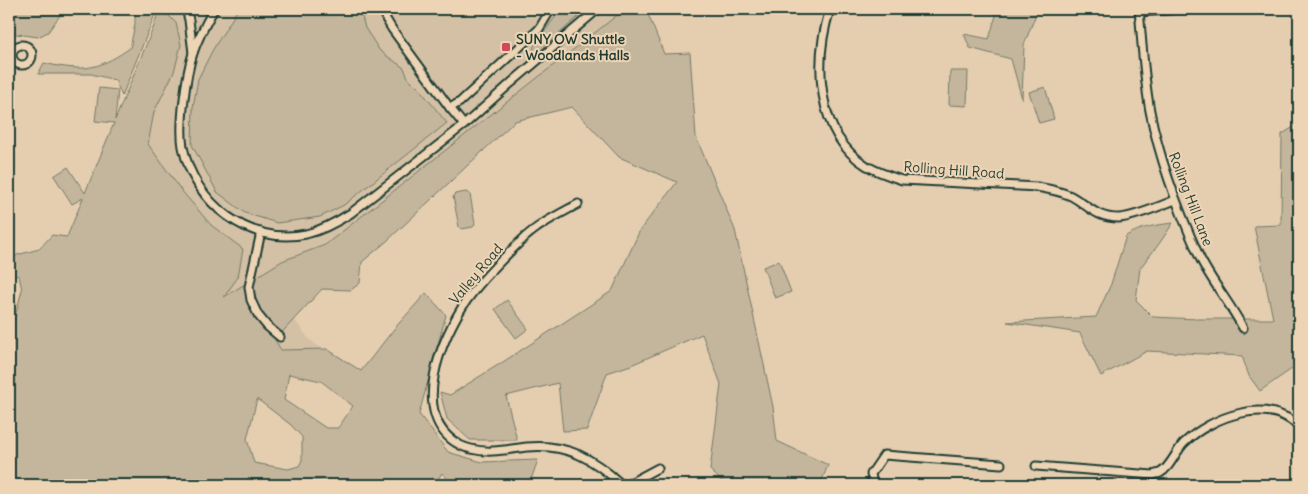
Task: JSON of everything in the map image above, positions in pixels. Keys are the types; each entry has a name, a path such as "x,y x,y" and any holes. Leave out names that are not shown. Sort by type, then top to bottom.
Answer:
{"street":[{"path":"186,9 193,53"},
{"path":"214,9 193,53 187,80 182,125 183,147 187,162 201,190 218,209 241,225 261,232 284,236 323,229 338,222 464,125 510,83 598,9"},
{"path":"383,9 392,29 464,125"},
{"path":"450,108 460,102 539,29 551,9"},
{"name":"Rolling Hill Road","path":"830,9 820,61 822,88 827,112 833,127 844,144 853,155 874,170 902,180 1037,187 1057,190 1097,214 1111,218 1130,216 1175,200"},
{"path":"1139,10 1183,9"},
{"name":"Rolling Hill Lane","path":"1139,10 1144,72 1150,111 1159,150 1175,200 1200,258 1243,328"},
{"name":"Valley Road","path":"578,204 538,227 522,240 468,298 453,324 440,356 434,380 432,403 442,428 461,446 488,452 501,452 537,446 568,451 598,464 622,485"},
{"path":"261,232 249,287 251,300 258,315 280,337"},
{"path":"1036,466 1153,475 1161,473 1183,444 1195,434 1212,423 1236,414 1252,411 1270,412 1287,417 1299,427"},
{"path":"873,485 871,474 884,455 1001,464"},
{"path":"626,485 658,468"}],"shaded area":[{"path":"10,9 67,9 64,10 48,32 38,37 9,33"},
{"path":"135,9 150,9 154,13 154,17 122,96 115,80 91,74 38,74 44,63 86,68 106,62 126,51 130,48 135,24"},
{"path":"151,9 633,9 291,315 310,340 385,394 454,485 375,404 303,355 205,447 67,237 134,75 174,35"},
{"path":"159,9 162,9 176,23 181,45 174,72 154,112 148,144 181,190 211,225 243,249 238,277 224,297 282,261 325,245 625,9 646,9 664,54 690,53 696,137 735,230 773,407 777,441 828,465 820,485 726,485 710,470 721,384 702,334 631,365 607,373 587,430 563,431 558,383 506,396 517,440 470,440 447,419 440,392 450,395 612,291 640,230 677,182 619,157 572,107 515,121 362,262 360,283 351,290 322,289 275,340 281,350 327,349 361,371 394,329 426,293 446,315 419,414 448,452 482,462 538,460 529,485 454,485 442,473 434,485 344,485 312,480 297,485 9,485 9,340 22,290 19,276 9,275 9,260 17,255 39,249 52,235 67,237 83,198 72,204 54,176 68,167 85,193 114,123 95,121 99,88 118,90 115,120 154,26","holes":["289,374 321,381 353,406 338,428 326,428 284,400","257,399 291,425 302,437 302,460 299,466 288,469 254,463 247,439"]},
{"path":"238,9 360,9 365,28 380,51 404,68 409,80 418,87 447,123 344,205 320,217 277,223 245,213 217,192 192,145 193,107 198,79 212,51"},
{"path":"561,9 587,9 532,58 534,46"},
{"path":"995,9 1038,9 1024,45 1022,99 1011,59 970,48 964,34 989,39 997,12"},
{"path":"950,71 968,71 967,106 949,105"},
{"path":"1045,87 1054,119 1039,123 1029,92"},
{"path":"1299,124 1299,364 1260,391 1249,376 1242,356 1147,351 1101,376 1080,333 1007,322 1096,317 1111,284 1126,236 1143,228 1173,223 1140,268 1136,300 1153,317 1273,319 1254,226 1281,225 1282,134"},
{"path":"466,192 470,194 475,224 473,227 462,229 459,227 453,196"},
{"path":"779,261 791,292 775,298 763,267"},
{"path":"507,300 528,329 516,338 495,309"}],"place":[{"name":"SUNY OW Shuttle - Woodlands Halls","path":"506,47"}]}
